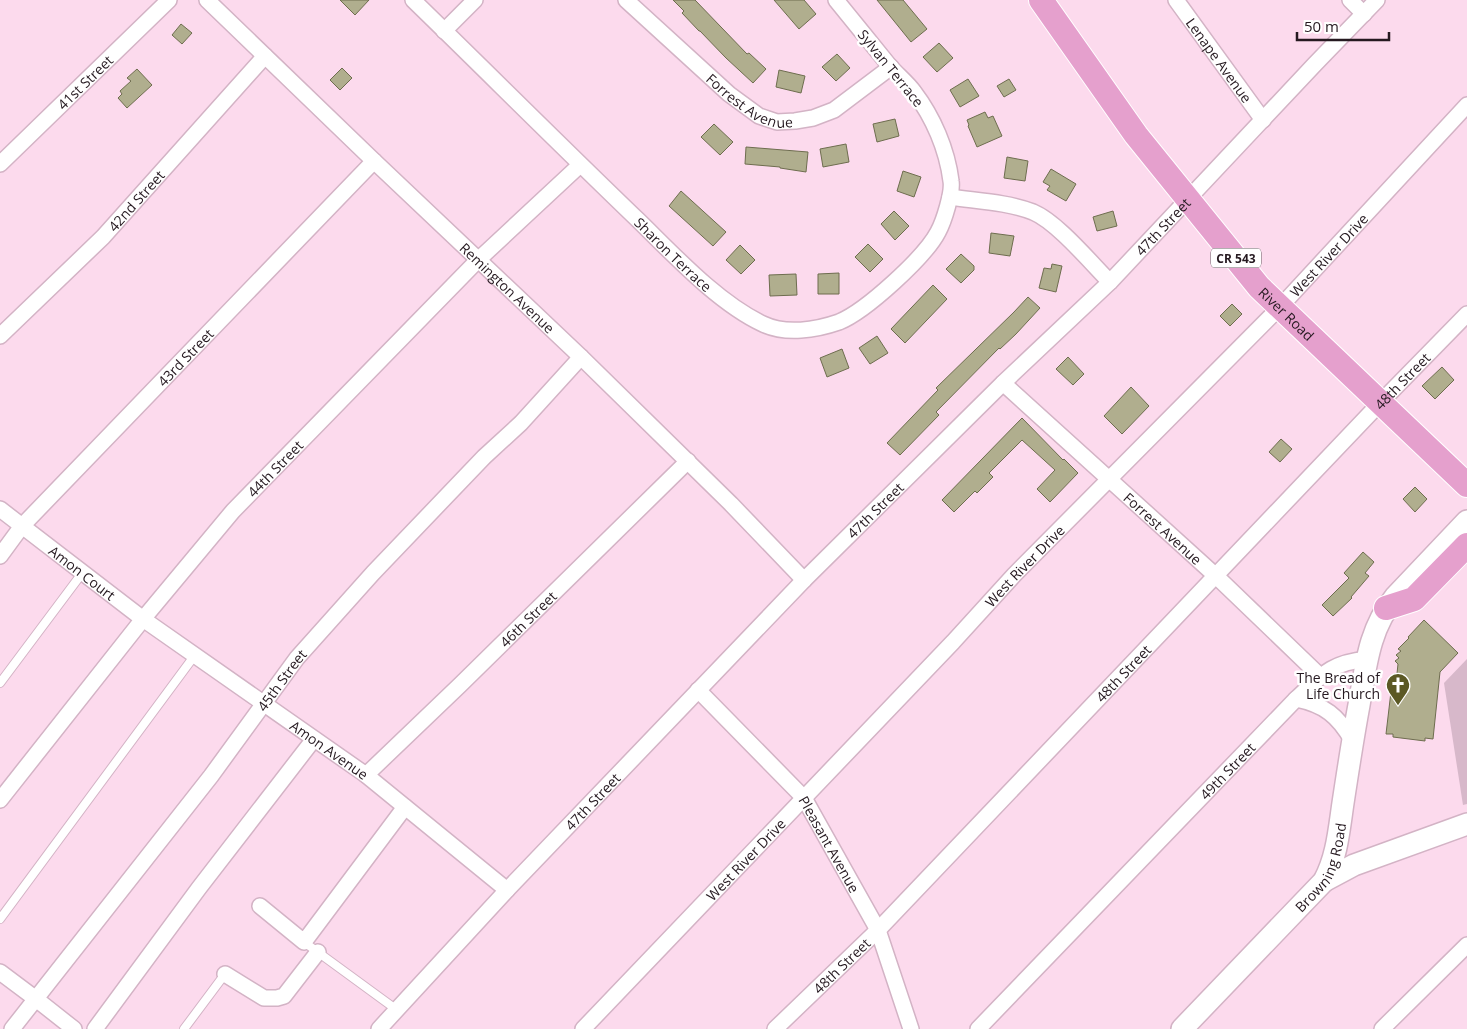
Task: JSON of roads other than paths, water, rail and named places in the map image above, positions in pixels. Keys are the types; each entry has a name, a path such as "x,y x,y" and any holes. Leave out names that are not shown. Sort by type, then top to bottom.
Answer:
{"main road":[{"name":"River Road","path":"1042,0 1136,135 1260,287 1467,485"},
{"path":"1366,659 1374,630 1386,608 1467,521"},
{"path":"1386,608 1414,599 1467,545"},
{"name":"Browning Road","path":"1182,1029 1324,881 1333,861 1339,834 1366,659"},
{"path":"1324,881 1354,865 1467,824"}],"street":[{"name":"41st Street","path":"0,164 169,0"},
{"name":"Remington Avenue","path":"207,0 581,357 688,461 804,580"},
{"name":"Sharon Terrace","path":"413,0 580,165 692,271 724,300 766,326 782,330 821,327 840,321 860,310 918,259 938,232 950,197"},
{"path":"444,30 476,0"},
{"name":"Forrest Avenue","path":"626,0 729,94 759,116 777,122 813,118 834,110 891,67"},
{"name":"Sylvan Terrace","path":"836,0 891,67 914,91 930,118 943,145 952,183 950,197"},
{"name":"Lenape Avenue","path":"1176,0 1263,120"},
{"path":"1350,0 1364,14"},
{"name":"47th Street","path":"380,1029 507,890 804,580 1003,383 1110,282 1377,0"},
{"name":"42nd Street","path":"0,336 103,237 265,56"},
{"name":"West River Drive","path":"583,1029 953,642 1014,575 1280,307 1467,105"},
{"name":"43rd Street","path":"0,556 22,526 374,161"},
{"name":"44th Street","path":"0,800 144,619 233,511 478,260 580,165"},
{"path":"950,197 1012,206 1034,213 1059,230 1110,282"},
{"name":"48th Street","path":"776,1029 878,930 1467,314"},
{"name":"45th Street","path":"12,1029 211,776 297,658 373,572 484,457 521,423 581,357"},
{"name":"Forrest Avenue","path":"1003,383 1216,576 1320,676"},
{"name":"46th Street","path":"366,775 688,461"},
{"path":"0,510 22,526"},
{"name":"Amon Court","path":"22,526 144,619"},
{"name":"Amon Avenue","path":"144,619 366,775 507,890"},
{"name":"49th Street","path":"978,1029 1320,676 1345,662 1366,659"},
{"name":"Pleasant Avenue","path":"698,690 804,798 878,930 911,1029"},
{"path":"1296,699 1314,704 1339,719 1352,740"},
{"path":"95,1029 199,888 314,739"},
{"path":"260,906 304,942 405,807"},
{"path":"1382,1029 1467,945"},
{"path":"225,974 264,998 277,998 284,996 318,952"},
{"path":"0,972 74,1029"}],"lane":[{"path":"0,683 83,572"},
{"path":"0,919 195,655"},
{"path":"304,942 397,1010"},
{"path":"184,1029 225,974"}],"place":[{"name":"The Bread of Life Church","path":"1398,706"}]}
